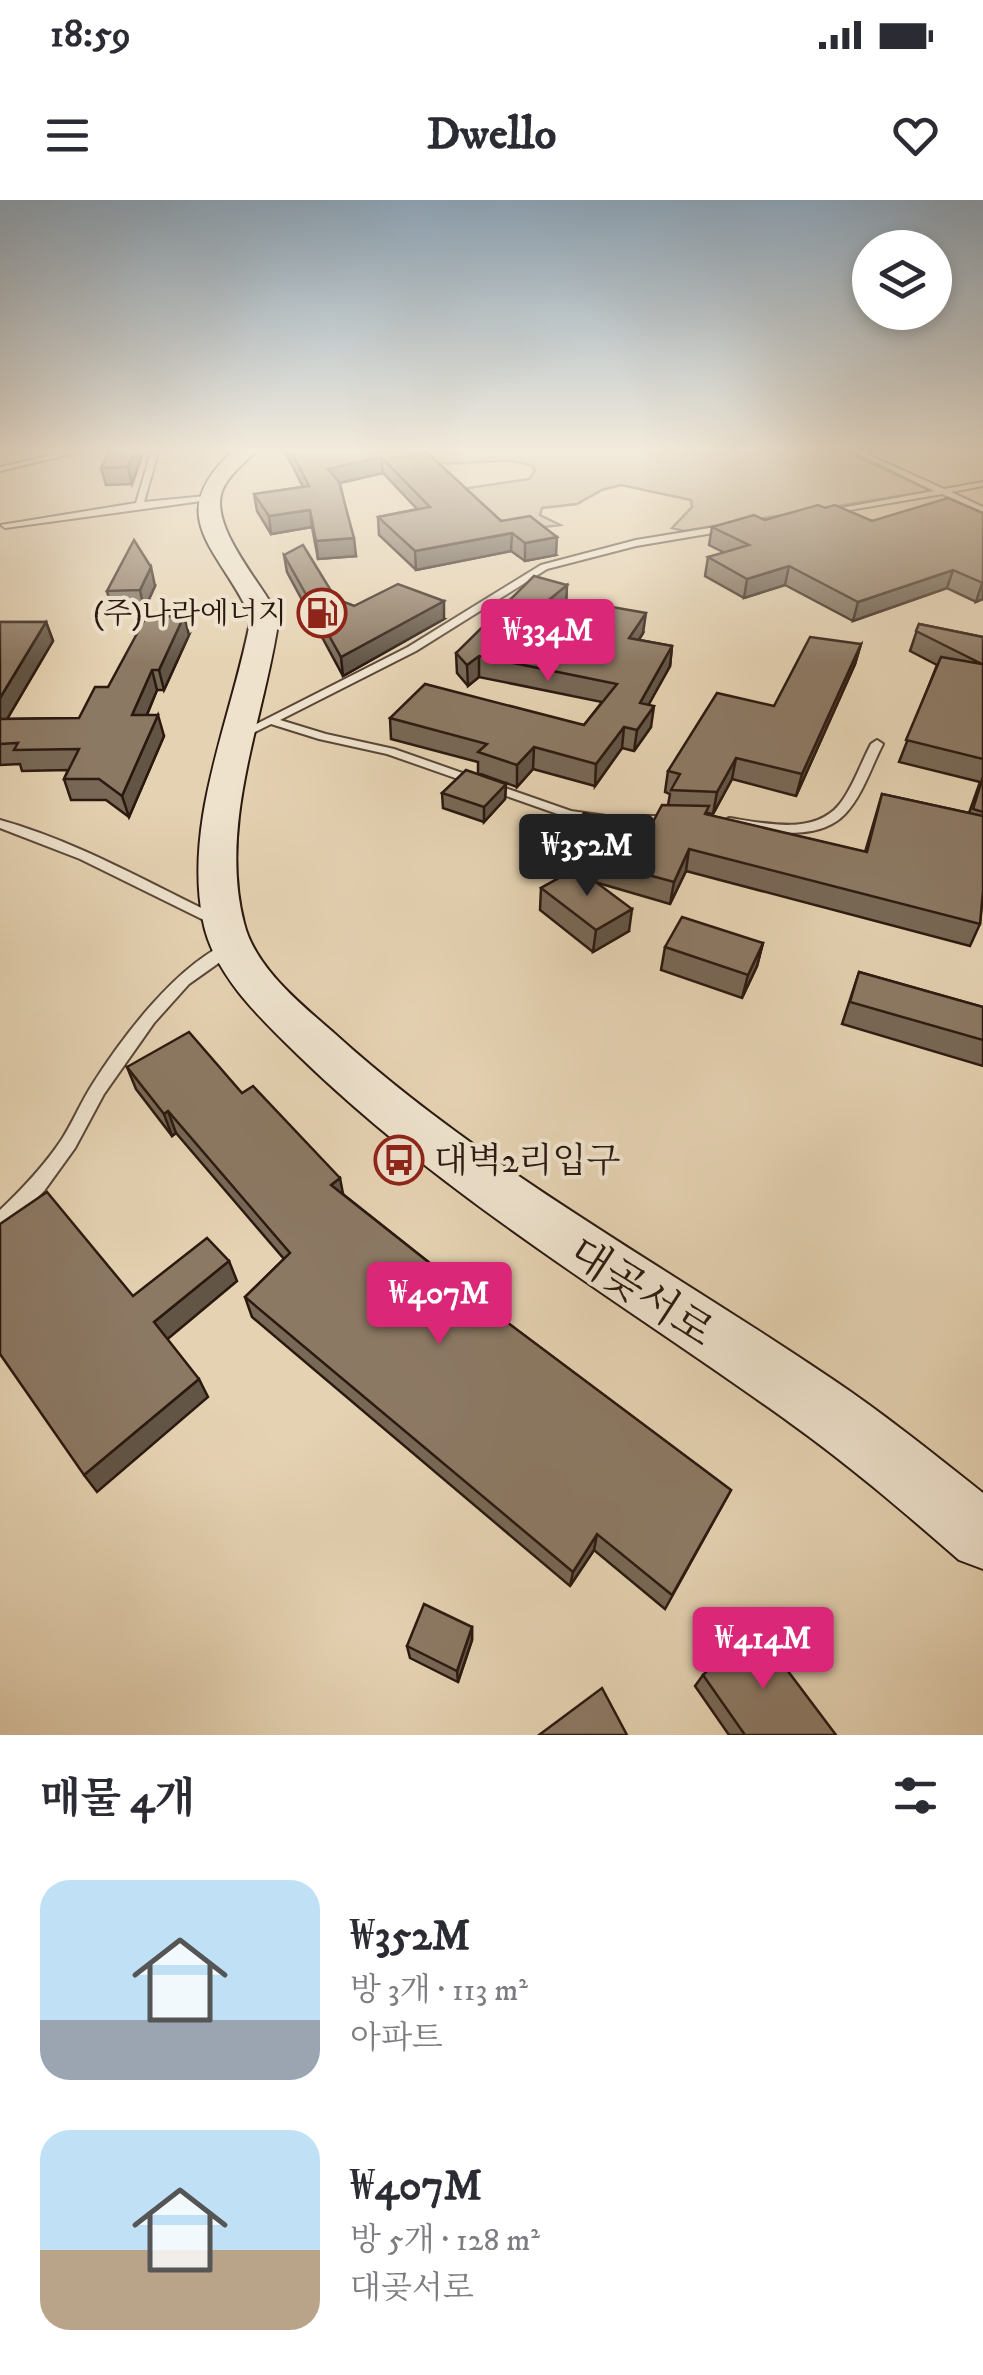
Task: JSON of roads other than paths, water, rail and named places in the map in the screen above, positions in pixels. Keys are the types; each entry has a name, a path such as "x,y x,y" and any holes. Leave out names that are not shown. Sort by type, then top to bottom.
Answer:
{"street":[{"name":"대곶서로","path":"209,521 258,599 264,616 254,728 218,836 217,879 228,935 264,992 350,1078 451,1161 544,1228 811,1401 983,1536"}],"lane":[{"path":"5,525 34,521"},
{"path":"254,728 412,648 544,568 636,543 733,528"},
{"path":"254,728 323,737 390,752 569,814 606,820 684,820"},
{"path":"713,821 781,827 827,821 846,802 877,744"},
{"path":"0,824 76,850 228,935 148,1020 98,1090 69,1143 38,1185 0,1222"}],"place":[{"name":"(주)나라에너지","path":"322,613"},
{"name":"대벽2리입구","path":"399,1160"}]}
